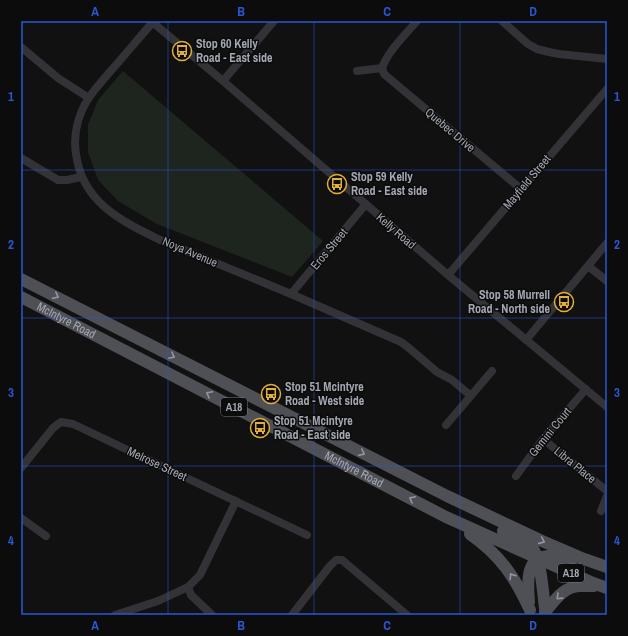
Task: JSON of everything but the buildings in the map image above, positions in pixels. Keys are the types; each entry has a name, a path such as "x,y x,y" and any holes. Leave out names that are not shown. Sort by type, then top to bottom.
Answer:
{"main road":[{"name":"McIntyre Road","path":"21,279 447,496 542,541 607,567"},
{"name":"McIntyre Road","path":"21,297 446,517 605,587"},
{"path":"447,496 468,513 532,547 538,558 546,613"},
{"path":"446,517 481,541 493,552 512,576 531,612"},
{"path":"531,612 528,576 533,564 538,558 551,556 584,559"},
{"path":"546,613 556,598 568,589 580,586 605,587"}],"street":[{"path":"222,81 274,21"},
{"path":"357,71 382,68 387,58 417,21"},
{"path":"502,21 528,44 537,49 559,54 607,59"},
{"name":"Kelly Road","path":"152,22 448,275 607,407"},
{"name":"Noya Avenue","path":"152,22 89,98 80,117 74,147 81,177 92,194 116,216 138,230 401,342 437,372 452,380 471,396"},
{"path":"21,47 58,78 89,98"},
{"name":"Quebec Drive","path":"382,68 384,74 521,189"},
{"name":"Mayfield Street","path":"448,275 607,89"},
{"path":"21,158 58,180 81,177"},
{"name":"Eros Street","path":"291,294 366,204"},
{"path":"526,340 607,243"},
{"path":"588,266 607,281"},
{"path":"446,425 492,371"},
{"name":"Gemini Court","path":"516,476 543,439 586,389"},
{"name":"Melrose Street","path":"21,468 53,428 60,422 73,424 307,535"},
{"name":"Libra Place","path":"543,439 607,491"},
{"path":"601,511 607,496"},
{"path":"115,615 158,601 188,587 200,575 236,501"},
{"path":"21,518 46,536"},
{"path":"292,615 329,567 336,560 342,560 406,615"},
{"path":"188,587 191,595 212,615"}],"shaded area":[{"path":"123,71 323,241 292,277 157,224 118,201 98,180 88,152 88,125 98,100"}],"place":[{"name":"Stop 60 Kelly Road - East side","path":"182,51"},
{"name":"Stop 59 Kelly Road - East side","path":"337,184"},
{"name":"Stop 58 Murrell Road - North side","path":"564,302"},
{"name":"Stop 51 Mcintyre Road - West side","path":"271,394"},
{"name":"Stop 51 Mcintyre Road - East side","path":"260,428"}]}
